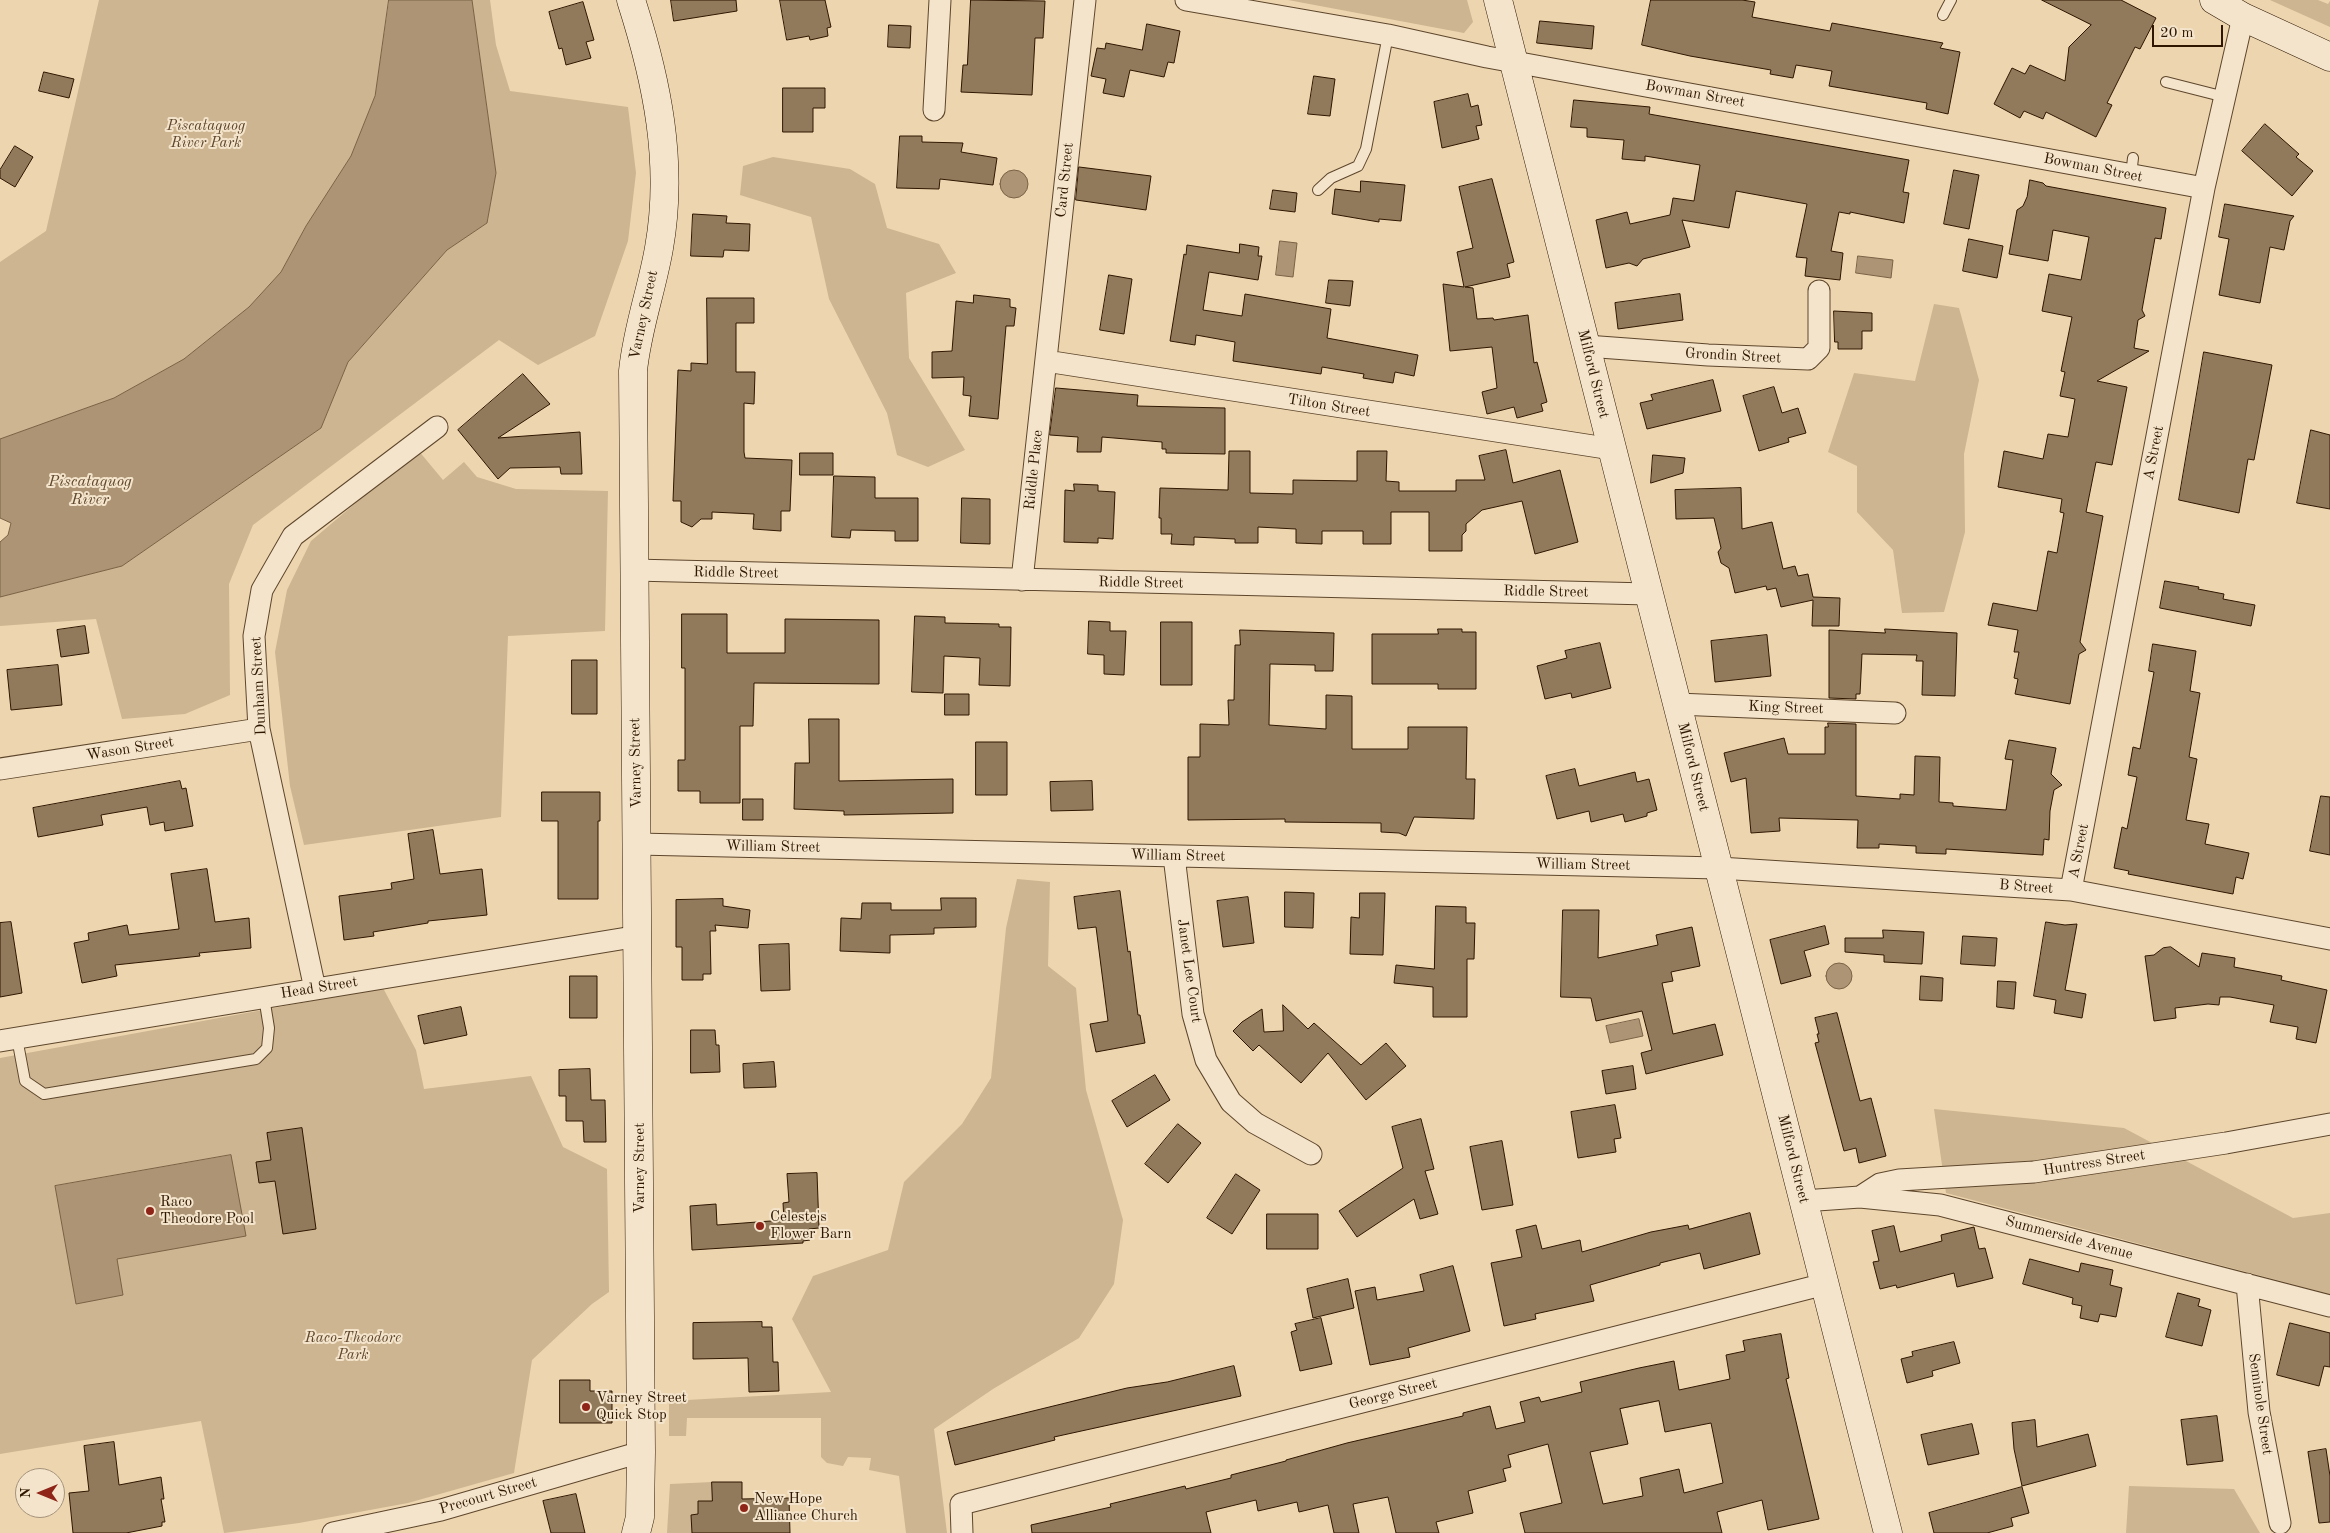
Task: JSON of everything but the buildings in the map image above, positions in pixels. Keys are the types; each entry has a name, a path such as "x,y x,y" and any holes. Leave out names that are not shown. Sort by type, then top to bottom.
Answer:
{"main road":[{"name":"Varney Street","path":"631,0 656,87 662,129 664,172 663,217 659,249 636,342 633,371 633,570 639,936 641,1452 640,1517 636,1533"},
{"name":"Milford Street","path":"1498,0 1888,1533"},
{"path":"2230,7 2330,57"}],"street":[{"path":"934,110 940,0"},
{"name":"Card Street","path":"1046,361 1085,0"},
{"name":"Bowman Street","path":"1186,0 1388,35 1514,62 2132,166 2204,188"},
{"name":"A Street","path":"2071,890 2204,188 2225,97 2230,7"},
{"name":"Grondin Street","path":"1586,346 1708,355 1808,359 1819,348 1819,291"},
{"name":"Tilton Street","path":"1046,361 1612,450"},
{"name":"Riddle Place","path":"1022,580 1046,361"},
{"name":"Dunham Street","path":"315,989 259,729 254,636 262,590 293,536 437,427"},
{"name":"Riddle Street","path":"633,570 1649,594"},
{"name":"King Street","path":"1677,704 1895,713"},
{"name":"Wason Street","path":"0,769 259,729"},
{"name":"William Street","path":"637,844 1719,868"},
{"name":"Janet Lee Court","path":"1174,856 1193,1014 1206,1060 1231,1102 1255,1123 1311,1154"},
{"name":"B Street","path":"1719,868 2071,890 2330,939"},
{"name":"Head Street","path":"8,1039 639,936"},
{"name":"Huntress Street","path":"1860,1198 1880,1184 1899,1180 2034,1172 2226,1143 2330,1124"},
{"name":"Summerside Avenue","path":"1803,1201 1860,1198 1940,1205 2330,1306"},
{"name":"George Street","path":"962,1533 961,1504 1825,1284"},
{"name":"Seminole Street","path":"2247,1284 2259,1412 2280,1523"},
{"name":"Precourt Street","path":"334,1533 441,1510 641,1452"}],"lane":[{"path":"1943,15 1951,0"},
{"path":"1318,190 1331,178 1358,166 1366,149 1388,35"},
{"path":"2166,82 2225,97"},
{"path":"8,1039 25,1081 44,1094 256,1059 267,1048 269,1028 264,997"}],"green space":[{"name":"Piscataquog River Park","path":"99,0 389,0 375,96 351,156 306,226 281,272 249,307 184,359 114,398 0,439 0,262 46,231"},
{"path":"472,0 490,0 496,45 510,91 628,107 636,173 628,241 595,336 538,365 499,340 253,525 229,584 230,695 185,714 122,719 96,619 0,626 0,597 122,566 321,428 348,362 447,250 487,223 496,173"},
{"path":"1288,0 1467,0 1473,22 1464,33"},
{"path":"2270,0 2318,0 2328,4 2330,1 2330,27"},
{"path":"773,157 850,169 875,184 887,228 939,244 956,273 906,293 909,358 965,450 928,467 897,455 887,413 829,299 811,217 740,195 743,166"},
{"path":"1934,304 1959,308 1979,380 1964,454 1965,532 1944,612 1902,613 1893,550 1857,512 1857,466 1828,452 1854,373 1915,381"},
{"path":"418,450 443,480 464,462 477,477 516,489 608,491 605,631 508,636 501,817 304,845 290,786 275,652 287,590 311,541"},
{"path":"1017,879 1050,882 1048,966 1076,988 1086,1090 1123,1220 1114,1284 1079,1338 993,1389 934,1429 947,1533 906,1533 899,1476 869,1470 871,1458 848,1457 843,1466 827,1463 821,1457 821,1418 687,1418 686,1436 669,1436 669,1401 831,1392 792,1319 813,1276 888,1250 904,1182 962,1124 991,1078 1006,928"},
{"name":"Raco-Theodore Park","path":"383,988 416,1050 424,1089 531,1076 563,1147 607,1169 609,1292 592,1304 532,1360 514,1473 408,1503 299,1523 224,1533 201,1421 0,1454 0,1058"},
{"path":"1934,1109 2124,1128 2293,1218 2330,1213 2330,1294 1946,1193"},
{"path":"712,1482 712,1501 698,1501 698,1514 691,1515 692,1533 667,1533 670,1484"},
{"path":"2129,1486 2234,1489 2260,1533 2126,1533"}],"water":[{"name":"Piscataquog River","path":"389,0 472,0 496,173 487,223 447,250 348,362 321,428 122,566 0,597 0,542 8,535 11,523 0,518 0,439 114,398 184,359 249,307 281,272 306,226 351,156 375,96"},
{"path":"1014,170 1024,174 1028,184 1024,194 1014,198 1004,194 1000,184 1004,174"},
{"path":"1280,241 1297,243 1293,277 1276,275"},
{"path":"1858,256 1893,260 1891,278 1856,273"},
{"path":"1839,963 1848,967 1852,976 1848,985 1839,989 1830,985 1826,976 1830,967"},
{"path":"1639,1019 1643,1036 1610,1043 1606,1026"},
{"name":"Raco Theodore Pool","path":"231,1155 246,1236 117,1259 123,1295 76,1304 55,1186"}],"place":[{"name":"Raco Theodore Pool","path":"150,1211"},
{"name":"Celeste's Flower Barn","path":"760,1226"},
{"name":"Varney Street Quick Stop","path":"586,1407"},
{"name":"New Hope Alliance Church","path":"744,1508"}]}
